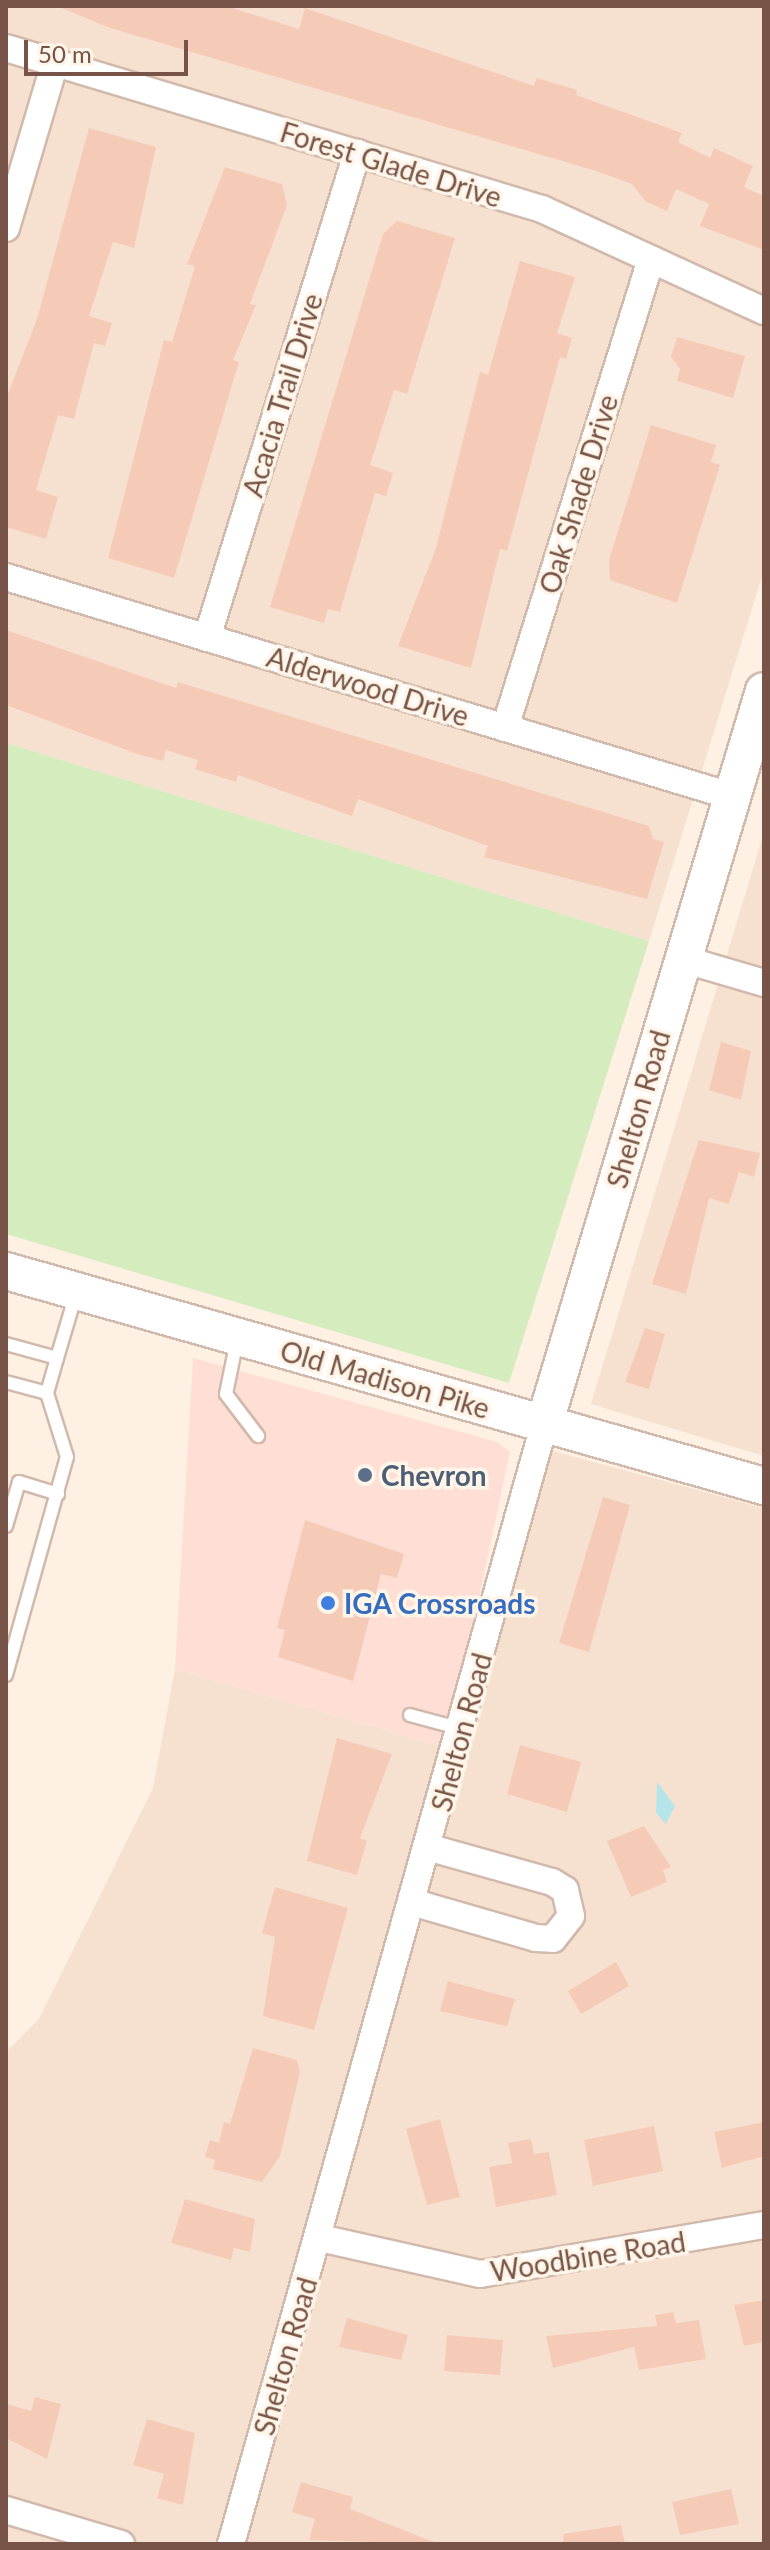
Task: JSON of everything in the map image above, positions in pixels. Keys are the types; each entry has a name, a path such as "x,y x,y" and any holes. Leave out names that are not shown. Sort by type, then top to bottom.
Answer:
{"main road":[{"name":"Shelton Road","path":"544,1425 764,691"},
{"name":"Old Madison Pike","path":"6,1271 764,1486"}],"street":[{"name":"Forest Glade Drive","path":"6,48 542,209 764,311"},
{"path":"6,228 55,63"},
{"name":"Acacia Trail Drive","path":"207,638 357,153"},
{"name":"Oak Shade Drive","path":"505,728 651,259"},
{"name":"Alderwood Drive","path":"6,577 731,796"},
{"path":"682,959 764,983"},
{"name":"Shelton Road","path":"231,2544 415,1903 544,1425"},
{"path":"415,1903 536,1938 553,1939 571,1916 565,1890 552,1882 430,1848"},
{"name":"Woodbine Road","path":"320,2238 480,2274 764,2225"},
{"path":"6,2510 121,2544"}],"lane":[{"path":"6,1675 67,1457 47,1393 77,1291"},
{"path":"238,1337 226,1394 258,1436"},
{"path":"6,1344 57,1358"},
{"path":"7,1384 47,1393"},
{"path":"6,1526 19,1482 58,1494"},
{"path":"410,1715 462,1729"}],"shaded area":[{"path":"6,6 764,6 764,570 649,941 6,743"},
{"path":"764,832 764,1456 591,1404"},
{"path":"193,1358 497,1442 510,1452 447,1748 175,1669"},
{"path":"538,1447 764,1508 764,2544 6,2544 6,2052 39,2019 153,1788 175,1669 447,1748"}],"green space":[{"path":"6,743 649,941 509,1383 6,1234"}],"water":[{"path":"657,1782 675,1806 666,1824 656,1813"}],"building":[{"path":"57,6 226,6 299,29 305,8 534,86 537,78 577,90 576,95 682,133 678,142 710,158 714,148 753,166 744,187 764,196 764,250 700,226 709,204 676,189 667,211 645,201 632,184 596,171 110,28"},
{"path":"89,128 156,147 134,248 113,242 89,316 112,323 105,346 94,343 74,419 58,415 36,490 58,497 46,539 6,527 6,399 37,319"},
{"path":"225,167 282,184 287,205 250,304 256,305 233,360 239,362 174,578 108,558 164,340 172,342 195,266 187,264"},
{"path":"397,221 455,238 407,394 394,390 370,465 393,473 386,496 375,493 340,612 328,609 324,623 270,607 383,234"},
{"path":"520,261 575,277 557,333 572,338 566,359 560,357 507,551 500,549 471,668 398,646 436,548 480,372 488,375"},
{"path":"677,337 745,356 733,398 677,381 680,369 671,357"},
{"path":"651,425 716,445 711,462 720,465 677,603 610,580 609,560"},
{"path":"6,630 176,688 178,682 649,826 653,839 664,842 647,899 484,857 488,846 358,799 352,816 238,775 236,782 195,769 198,760 166,750 163,761 137,754 6,705"},
{"path":"721,1042 751,1051 741,1100 709,1090"},
{"path":"699,1140 760,1153 754,1177 739,1172 729,1204 709,1198 686,1294 652,1284"},
{"path":"645,1328 665,1334 649,1389 625,1382"},
{"path":"603,1497 630,1505 589,1652 559,1643"},
{"name":"IGA Crossroads","path":"305,1520 404,1554 397,1578 381,1574 353,1681 278,1657 285,1630 277,1628"},
{"path":"337,1738 392,1754 360,1838 367,1841 357,1875 307,1861"},
{"path":"520,1745 581,1762 567,1812 507,1794"},
{"path":"644,1826 671,1867 663,1870 667,1882 631,1897 607,1841"},
{"path":"275,1887 348,1908 314,2030 263,2016 275,1937 262,1933"},
{"path":"616,1962 629,1986 581,2014 568,1991"},
{"path":"448,1981 515,1999 507,2026 440,2011"},
{"path":"253,2048 297,2060 300,2072 280,2156 262,2182 213,2169 215,2160 205,2157 210,2140 219,2143 224,2122 230,2124"},
{"path":"440,2119 460,2197 427,2205 406,2129"},
{"path":"764,2122 764,2156 722,2168 714,2132"},
{"path":"654,2126 663,2171 593,2186 584,2140"},
{"path":"531,2139 534,2154 549,2152 557,2195 496,2207 489,2167 512,2163 508,2143"},
{"path":"185,2199 255,2219 250,2252 234,2248 231,2260 171,2243"},
{"path":"764,2300 764,2342 744,2346 734,2305"},
{"path":"673,2312 676,2323 699,2320 706,2359 639,2370 634,2347 553,2368 546,2336 657,2326 655,2315"},
{"path":"347,2318 408,2335 401,2360 339,2347"},
{"path":"447,2335 503,2340 500,2375 444,2371"},
{"path":"35,2397 61,2404 47,2459 6,2438 6,2404 31,2411"},
{"path":"147,2419 195,2433 183,2505 157,2498 164,2474 133,2465"},
{"path":"301,2482 353,2497 350,2509 439,2544 309,2540 315,2519 292,2512"},
{"path":"731,2489 739,2524 680,2535 672,2502"},
{"path":"621,2525 625,2544 564,2544 563,2534"}],"place":[{"name":"Chevron","path":"365,1475"},
{"name":"IGA Crossroads","path":"328,1603"}]}
